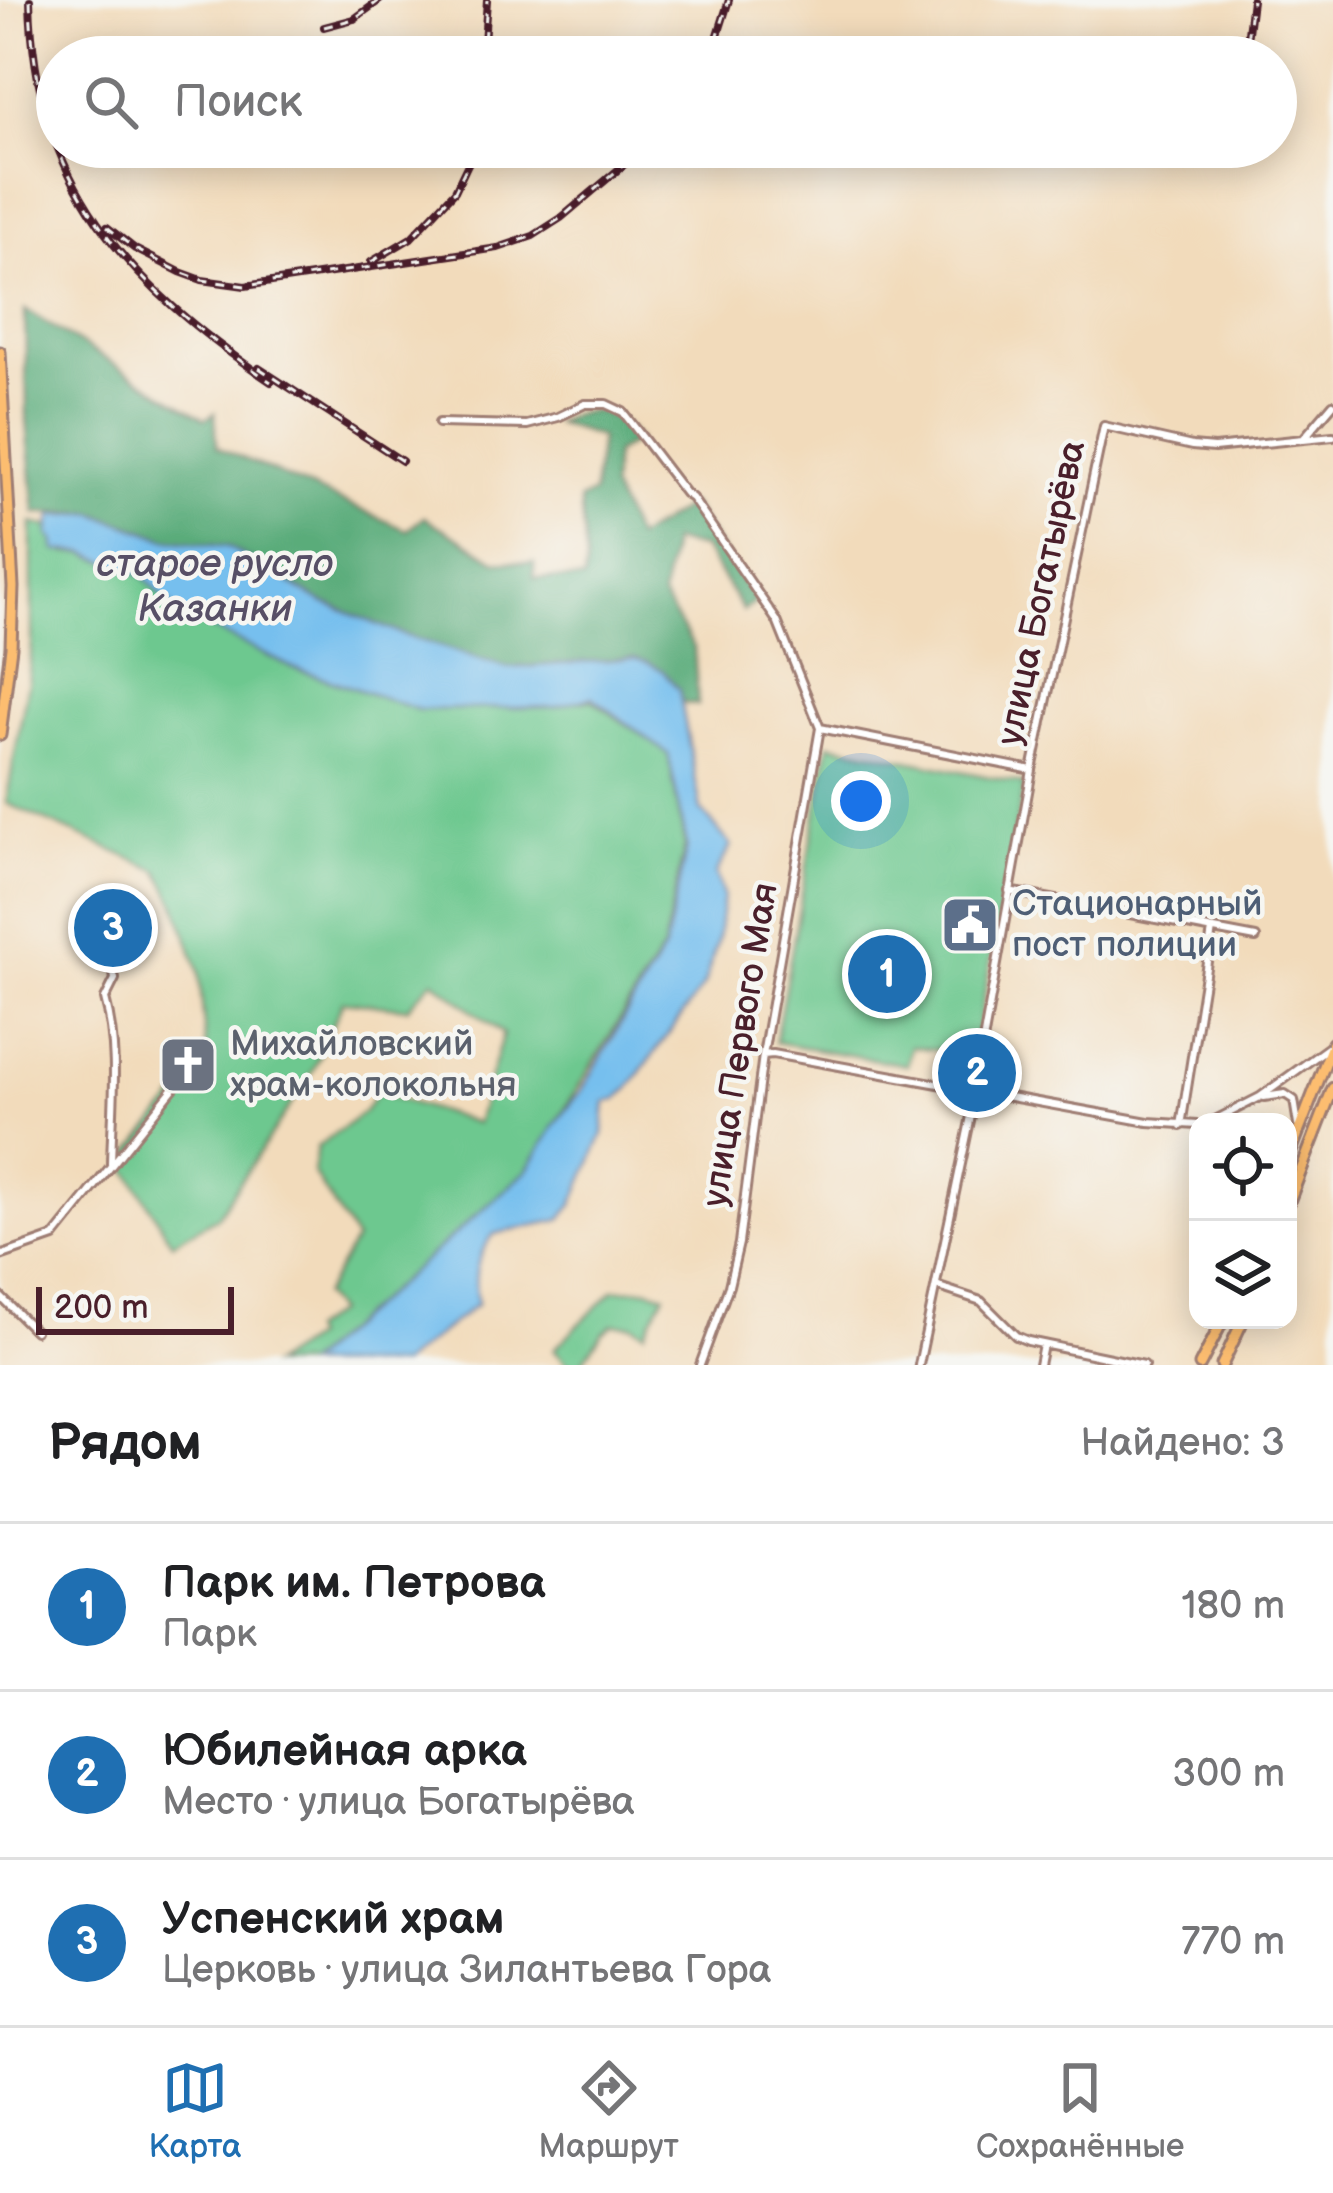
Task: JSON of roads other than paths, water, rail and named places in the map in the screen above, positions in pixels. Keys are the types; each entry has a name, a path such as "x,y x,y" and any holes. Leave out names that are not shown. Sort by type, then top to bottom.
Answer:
{"main road":[{"path":"0,352 13,587 0,734"},
{"path":"1298,1133 1332,1044"},
{"path":"1297,1181 1333,1088"},
{"path":"1200,1365 1218,1329"},
{"path":"1226,1362 1239,1329"}],"street":[{"path":"440,423 527,425 585,404 606,404 623,412 692,498 777,621 820,728"},
{"path":"1304,438 1333,404"},
{"name":"улица Богатырёва","path":"919,1365 988,1075 980,1058 1032,770 1104,426 1214,448 1304,438"},
{"path":"1304,438 1333,436"},
{"name":"улица Богатырёва","path":"820,728 1032,770"},
{"name":"улица Первого Мая","path":"700,1365 739,1246 763,1055 820,728"},
{"path":"1010,891 1256,938"},
{"path":"1181,1126 1212,930"},
{"path":"110,955 115,979 105,999 113,1062 111,1164"},
{"path":"1229,1113 1260,1097 1332,1044"},
{"path":"763,1055 1189,1126"},
{"path":"0,1256 54,1237 185,1073"},
{"path":"1260,1097 1285,1094 1294,1100 1298,1133"},
{"path":"1320,1121 1333,1113"},
{"path":"936,1286 981,1301 1016,1336 1144,1365"},
{"path":"0,1296 35,1331"},
{"path":"1039,1365 1043,1344"}],"water":[{"name":"старое русло Казанки","path":"93,513 167,539 228,547 322,602 404,635 509,668 633,658 662,670 679,690 701,810 731,845 716,874 723,896 718,939 704,985 627,1091 606,1102 603,1134 573,1205 560,1220 494,1234 477,1267 477,1304 400,1365 305,1365 527,1171 582,1090 664,949 687,846 668,754 592,697 555,707 419,710 291,667 179,613 142,575 85,553 56,551 49,535 52,516"}],"railway":[{"path":"30,0 36,65"},
{"path":"324,27 354,19 380,0"},
{"path":"484,36 487,0"},
{"path":"718,36 729,0"},
{"path":"1248,36 1252,0"},
{"path":"67,168 98,223 133,267 173,307 271,382"},
{"path":"371,262 411,238 455,191 466,168"},
{"path":"107,227 135,249 180,272 245,286 498,248 533,236 561,218 620,168"},
{"path":"259,368 402,461"}],"place":[{"name":"Стационарный пост полиции","path":"970,925"},
{"name":"Успенский храм","path":"113,928"},
{"name":"Парк им. Петрова","path":"887,974"},
{"name":"Михайловский храм-колокольня","path":"188,1065"},
{"name":"Юбилейная арка","path":"977,1073"}]}
